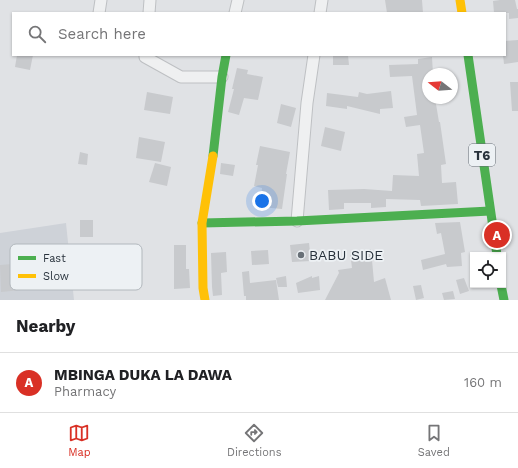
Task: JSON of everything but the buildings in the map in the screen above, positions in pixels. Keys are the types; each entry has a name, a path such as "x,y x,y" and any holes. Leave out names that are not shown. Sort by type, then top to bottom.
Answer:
{"main road":[{"path":"460,0 462,12"},
{"path":"205,300 203,288 202,223 211,173 226,56"},
{"name":"T6","path":"468,56 497,252"},
{"path":"202,223 297,221 490,211"},
{"path":"502,288 504,300"}],"street":[{"path":"99,12 100,0"},
{"path":"149,12 150,0"},
{"path":"235,12 238,0"},
{"path":"320,12 322,0"},
{"path":"145,56 181,77 222,77"},
{"path":"297,221 306,103 314,56"}],"shaded area":[{"path":"66,223 68,244 10,244 10,290 73,290 74,300 0,300 0,233"}],"traffic: fast":[{"path":"213,156 226,56"},
{"path":"468,56 497,252"},
{"path":"202,223 297,221 490,211"},
{"path":"502,288 504,300"}],"traffic: slow":[{"path":"460,0 462,12"},
{"path":"205,300 203,288 202,223 213,156"}],"place":[{"name":"MBINGA DUKA LA DAWA","path":"497,235"},
{"name":"BABU SIDE","path":"301,255"}]}
